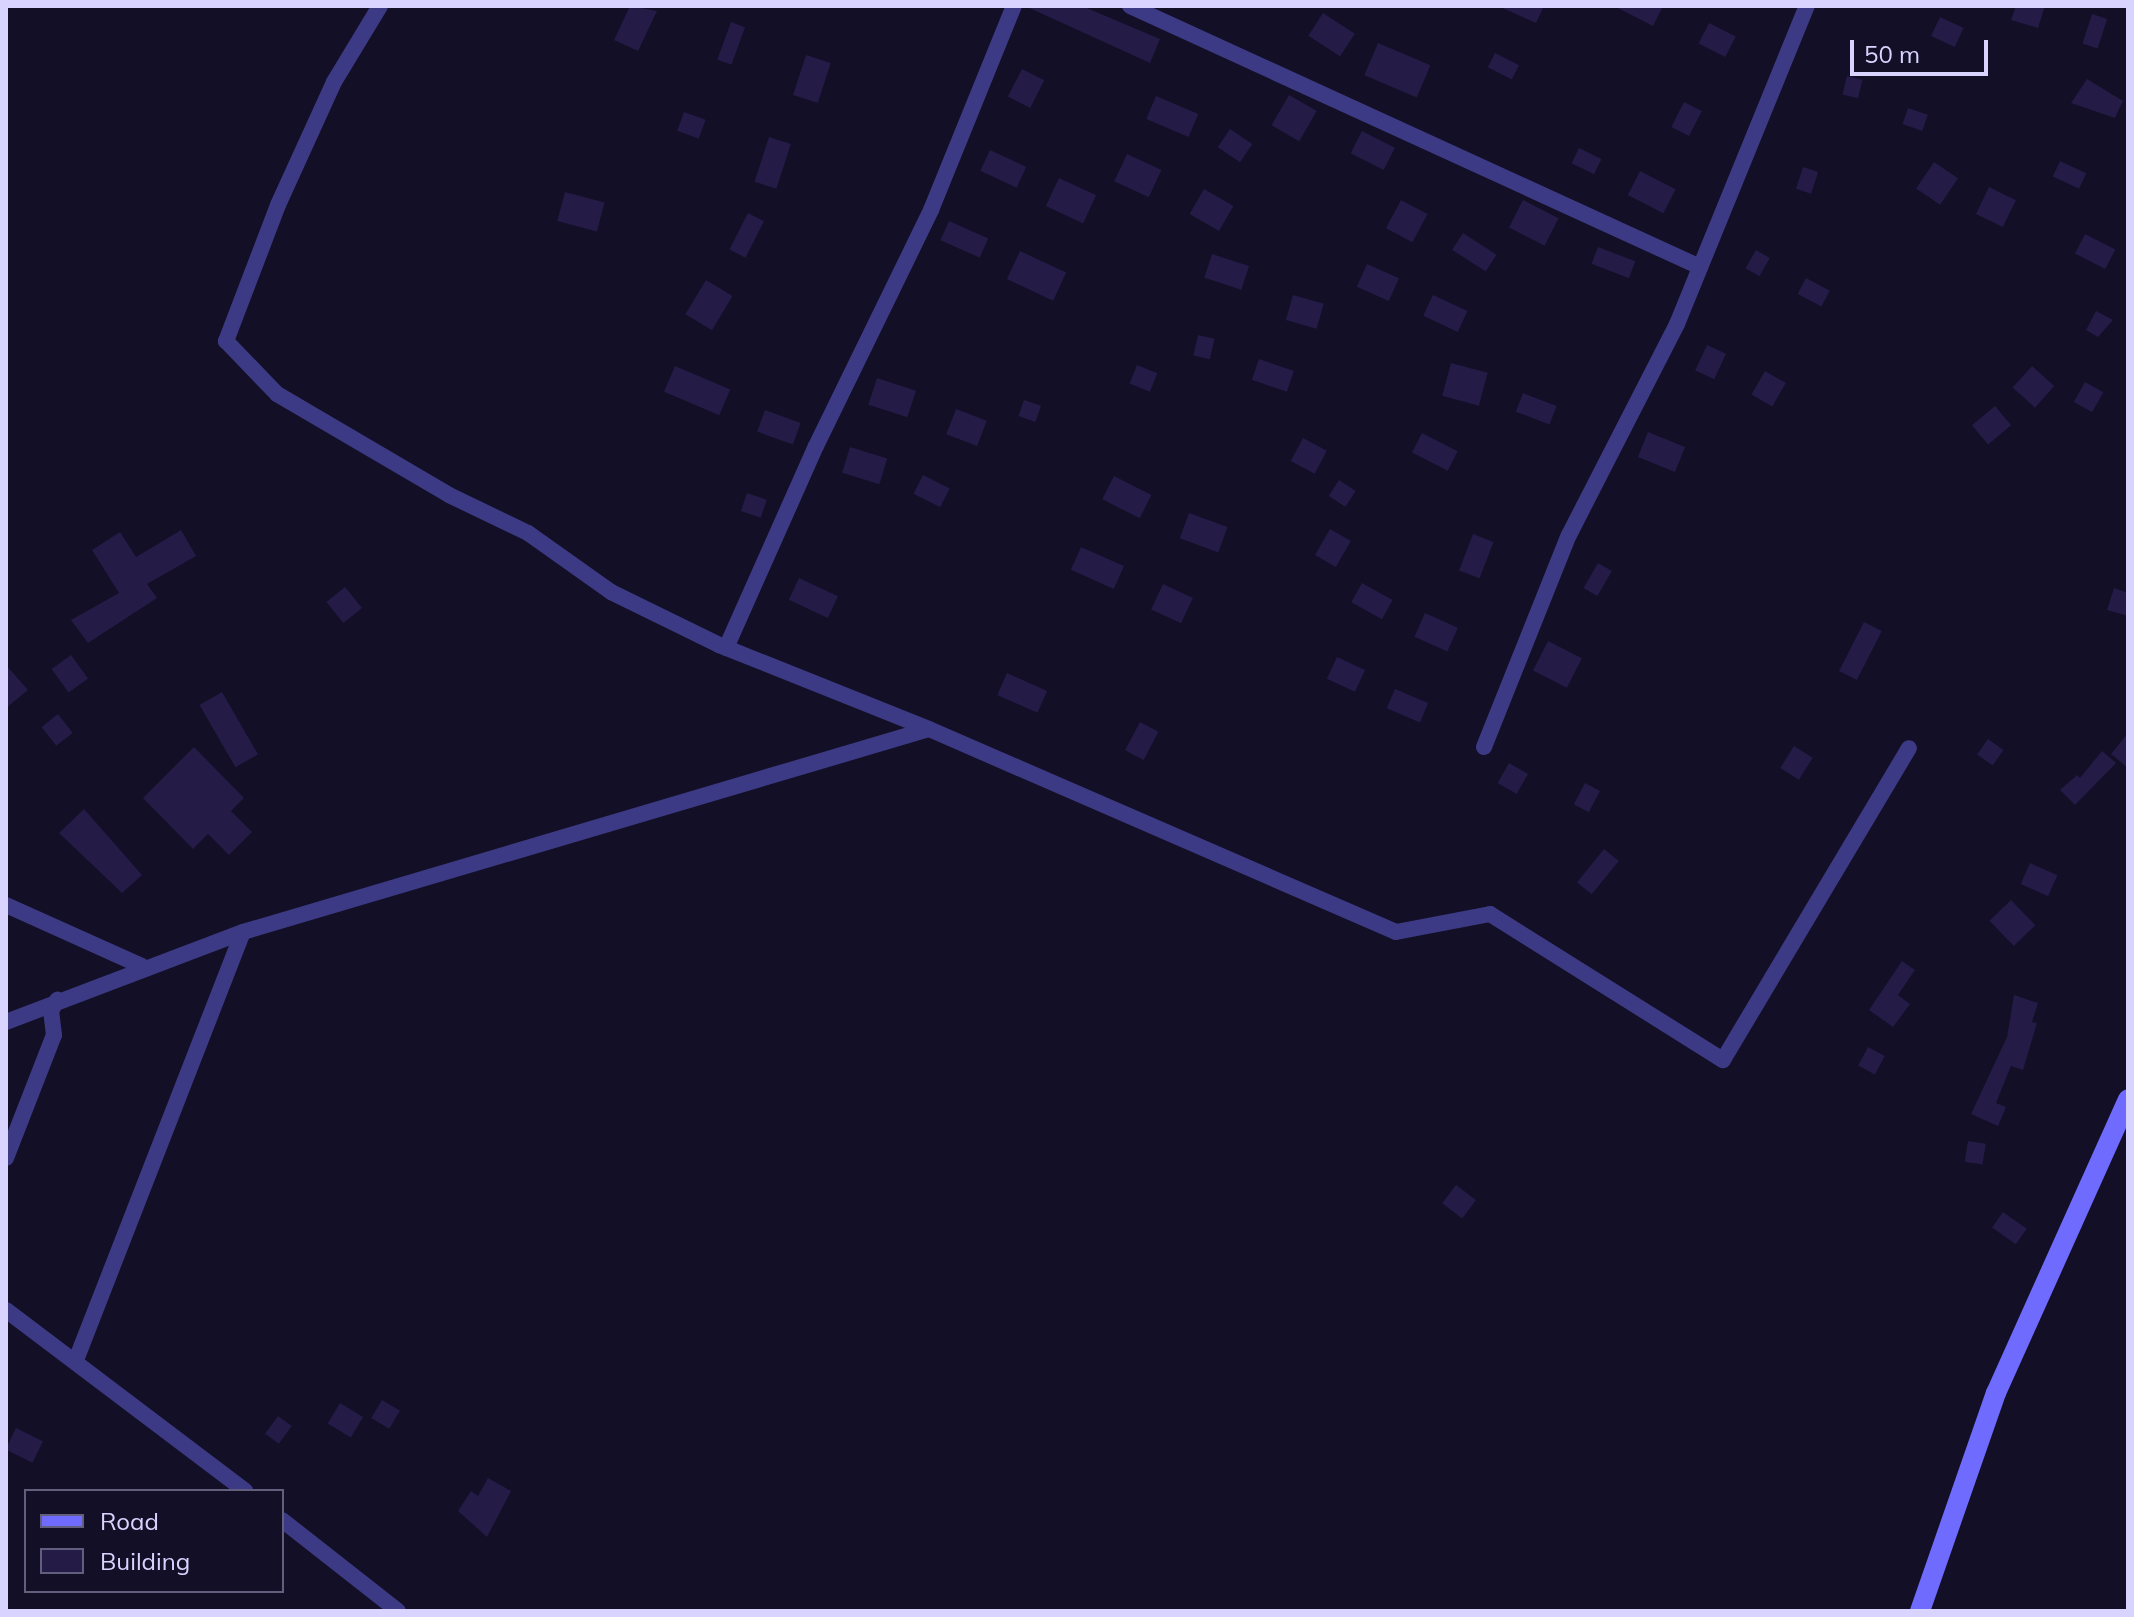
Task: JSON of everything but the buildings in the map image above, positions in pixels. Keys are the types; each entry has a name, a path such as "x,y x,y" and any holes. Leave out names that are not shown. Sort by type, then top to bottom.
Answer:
{"street":[{"path":"380,6 334,82 278,205 226,341 277,394 449,495 528,533 611,592 726,648 929,729 1396,932 1490,914 1723,1060 1909,748"},
{"path":"726,648 816,446 931,210 1014,6"},
{"path":"1130,6 1700,267"},
{"path":"1484,747 1569,535 1677,324 1807,6"},
{"path":"6,1022 142,966 243,932 929,729"},
{"path":"6,905 142,966"},
{"path":"76,1360 243,932"},
{"path":"6,1158 54,1035 51,1011 57,1000"},
{"path":"1920,1611 1996,1393 2128,1099"},
{"path":"6,1310 242,1489"},
{"path":"284,1522 398,1611"}]}
